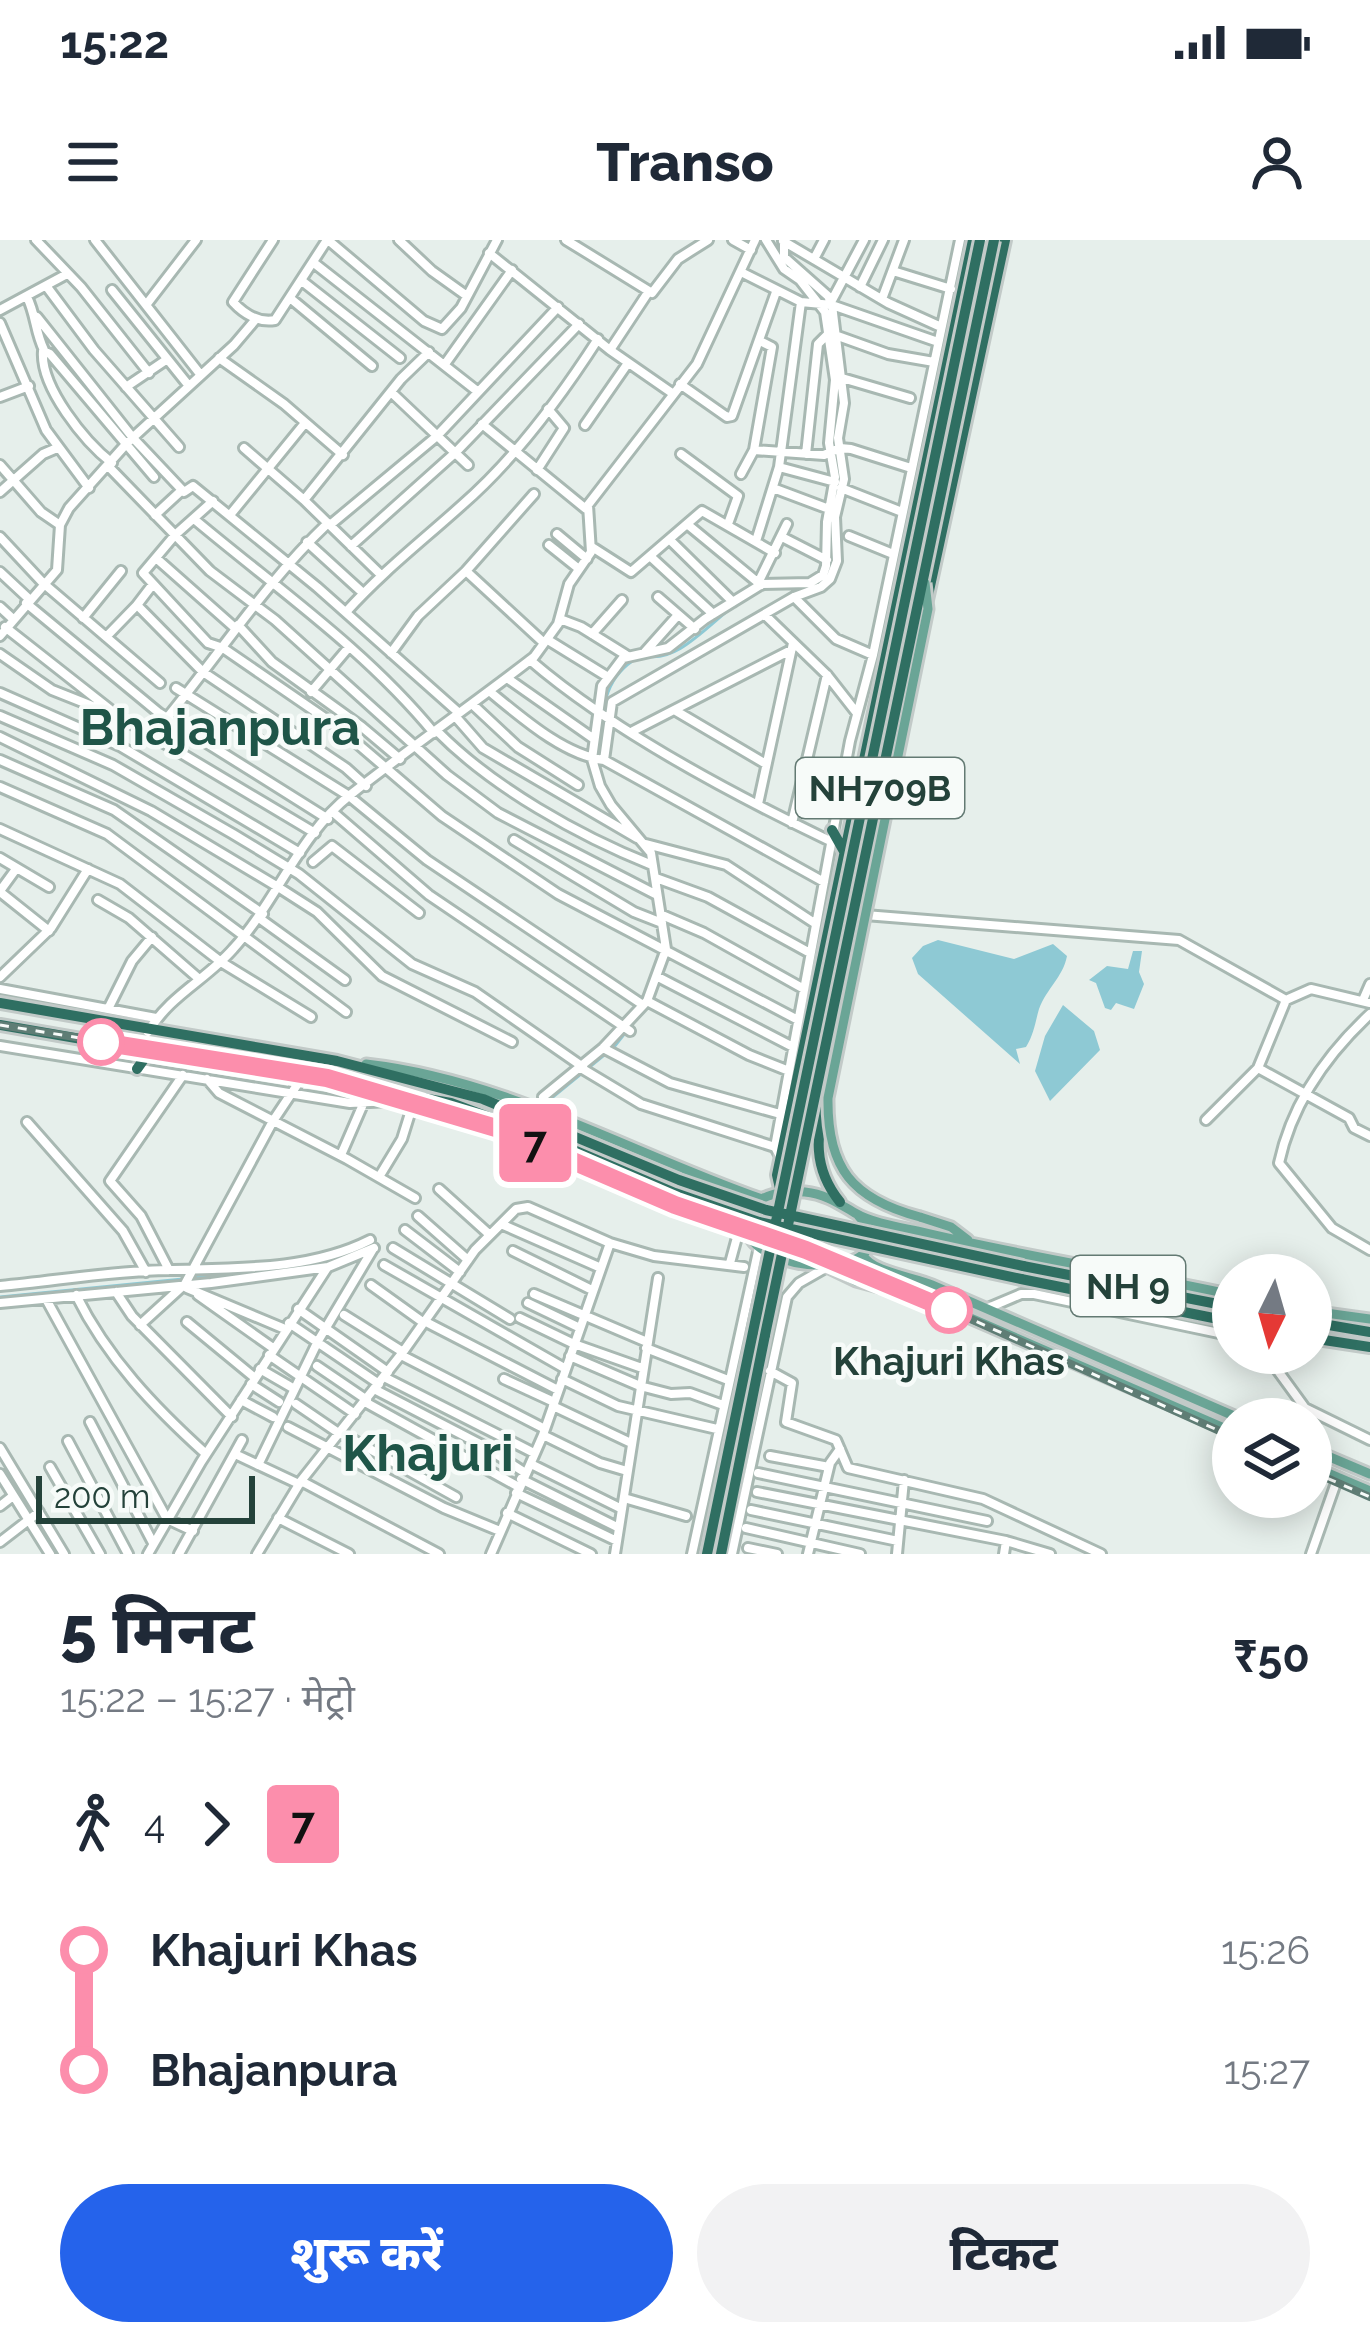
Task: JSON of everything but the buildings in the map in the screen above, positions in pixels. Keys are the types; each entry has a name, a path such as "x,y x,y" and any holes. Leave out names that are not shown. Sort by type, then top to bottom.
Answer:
{"highway":[{"path":"781,1193 777,1152 976,240"},
{"name":"NH709B","path":"707,1554 976,240"},
{"name":"NH709B","path":"721,1554 994,240"},
{"path":"840,1202 824,1179 816,1149 861,914 1005,240"},
{"path":"897,604 925,610"},
{"path":"873,652 891,628"},
{"path":"831,836 845,853"},
{"name":"NH 9","path":"0,1003 337,1061 759,1222 1212,1318"},
{"name":"NH 9","path":"0,1025 345,1086 483,1099 679,1180 766,1210 1212,1303"},
{"path":"137,1069 149,1052"},
{"path":"1332,1326 1370,1332"},
{"path":"1332,1341 1370,1347"}],"main road":[{"path":"924,578 928,609 827,1115 832,1149 850,1181 881,1204 951,1227 971,1242"},
{"path":"337,1061 419,1070 479,1086 762,1198"},
{"path":"345,1086 392,1101 420,1096 492,1131 743,1232 760,1247 792,1261 827,1267 931,1301 1212,1423"},
{"path":"683,1210 677,1201 678,1189 692,1177 704,1178"},
{"path":"743,1232 748,1213 762,1198 805,1192 840,1202 856,1214 868,1233 862,1255 846,1265 827,1267"},
{"path":"856,1214 1212,1291"},
{"path":"862,1255 877,1270 900,1272 1212,1406"},
{"path":"1332,1313 1370,1318"},
{"path":"1332,1458 1370,1474"},
{"path":"1332,1475 1370,1491"}],"street":[{"path":"36,240 149,373"},
{"path":"94,240 200,374"},
{"path":"273,240 233,302 256,319 275,320 328,240 432,326 445,329 497,240"},
{"path":"399,240 467,296"},
{"path":"566,240 649,291 656,291 678,260 708,240"},
{"path":"586,509 697,364 753,245 733,240"},
{"path":"766,240 784,269 828,305"},
{"path":"814,260 824,240"},
{"path":"686,524 760,584 810,583 823,575 829,509 844,461 829,440 835,380 828,305 864,240"},
{"path":"860,287 883,240"},
{"path":"882,299 904,240"},
{"path":"0,716 113,765 290,869 412,964 491,1002 640,1104 777,1152 831,836 960,240"},
{"path":"784,241 784,257 828,305"},
{"path":"784,241 860,287 941,327"},
{"path":"146,305 192,242"},
{"path":"489,253 671,393"},
{"path":"314,263 477,391"},
{"path":"445,364 512,270"},
{"path":"893,271 951,290"},
{"path":"741,272 801,302 828,305 938,342"},
{"path":"0,310 67,274"},
{"path":"302,281 400,358"},
{"path":"47,287 179,447"},
{"path":"112,290 189,386"},
{"path":"610,350 649,291"},
{"path":"680,384 732,416 776,292"},
{"path":"27,297 154,477"},
{"path":"290,298 372,366"},
{"path":"756,541 778,467 801,302"},
{"path":"167,718 237,626 258,606 287,562 436,436 559,307"},
{"path":"37,317 37,335 44,350 182,490"},
{"path":"256,319 69,508 60,525 58,566 2,632 117,715 315,833"},
{"path":"0,323 57,448 89,488"},
{"path":"350,546 456,452 579,324"},
{"path":"831,335 888,354 934,362"},
{"path":"831,335 844,403 836,450"},
{"path":"806,455 818,344 831,335"},
{"path":"346,612 380,574 465,503 513,452 598,339"},
{"path":"741,474 754,450 772,347 760,341"},
{"path":"44,350 43,365 86,439 210,571 258,606 447,775 498,813 658,896"},
{"path":"304,500 429,352"},
{"path":"219,358 343,455"},
{"path":"126,387 166,360"},
{"path":"585,425 628,363"},
{"path":"842,378 910,398"},
{"path":"0,398 29,386"},
{"path":"391,392 468,465"},
{"path":"537,470 564,428 548,409"},
{"path":"230,515 304,424"},
{"path":"148,1032 156,1018 244,937 300,853 349,796 530,660 560,619 567,589 592,547 586,509 482,424"},
{"path":"0,492 43,454 57,448"},
{"path":"244,448 380,574"},
{"path":"754,450 806,455 836,450 911,468"},
{"path":"681,454 737,496 728,524"},
{"path":"0,465 41,512 60,525"},
{"path":"778,467 902,512"},
{"path":"155,514 193,486 346,612 457,715 483,748 647,843 726,865 816,924"},
{"path":"543,1097 606,1051 626,1029 647,1003 668,950 647,843 611,805 598,759 594,739 602,715 617,698 794,597 821,587 836,567 838,486"},
{"path":"773,488 829,509"},
{"path":"391,653 418,616 466,571 534,494"},
{"path":"213,501 143,573 208,643 223,648 338,727 442,816 501,857 620,929 798,1020"},
{"path":"592,547 628,572 702,511 775,553"},
{"path":"194,519 337,632 435,732 483,772 653,866"},
{"path":"598,759 608,677 627,656 668,648 760,584 787,524"},
{"path":"556,534 587,559"},
{"path":"849,536 893,554"},
{"path":"0,537 43,583 160,683"},
{"path":"782,537 827,560"},
{"path":"670,540 733,602"},
{"path":"308,542 363,593"},
{"path":"549,545 580,569"},
{"path":"650,557 713,614"},
{"path":"156,558 272,662 400,759"},
{"path":"83,618 121,571"},
{"path":"466,571 546,642 608,677"},
{"path":"0,572 27,601 167,718 331,816 429,895 626,1029"},
{"path":"106,637 153,584"},
{"path":"658,596 695,629"},
{"path":"794,597 836,639 873,652"},
{"path":"592,634 622,600"},
{"path":"137,604 203,672 346,767 366,786"},
{"path":"0,607 13,619"},
{"path":"645,652 678,615"},
{"path":"765,615 827,675 856,712"},
{"path":"560,619 627,656"},
{"path":"632,732 792,646"},
{"path":"758,804 792,646"},
{"path":"311,692 349,647"},
{"path":"0,654 52,690 117,715"},
{"path":"530,660 602,715 792,823 831,836"},
{"path":"792,823 827,675"},
{"path":"507,678 594,739"},
{"path":"176,688 349,796 427,860 647,1003 789,1071"},
{"path":"489,692 536,727 824,882"},
{"path":"0,693 120,746 300,853"},
{"path":"472,704 518,747 578,784"},
{"path":"674,710 766,764"},
{"path":"0,737 151,811 317,912 382,976 512,1042"},
{"path":"0,760 114,810 195,863 345,980"},
{"path":"0,788 106,834 346,1012"},
{"path":"0,829 121,884 221,962 311,1017"},
{"path":"514,840 634,912 664,918 804,989"},
{"path":"313,862 332,846 419,914"},
{"path":"0,858 49,887"},
{"path":"16,869 0,891 49,931"},
{"path":"0,977 49,931 88,869"},
{"path":"657,878 708,897 810,953"},
{"path":"98,900 152,937 198,977"},
{"path":"861,914 1179,940 1286,1000"},
{"path":"109,1009 132,961 152,937"},
{"path":"660,978 793,1047"},
{"path":"1206,1120 1258,1068 1286,1000 1311,989 1367,1002 1370,984"},
{"path":"0,989 156,1018"},
{"path":"1370,1014 1333,1049 1305,1094 1279,1163 1332,1228 1370,1250"},
{"path":"0,1046 364,1102 392,1101"},
{"path":"606,1051 670,1083 781,1114"},
{"path":"1258,1068 1350,1118 1355,1129 1370,1136"},
{"path":"183,1076 110,1181 141,1216 169,1270 300,1378 355,1414"},
{"path":"207,1079 219,1093 415,1198"},
{"path":"140,1324 187,1283 273,1120 301,1079"},
{"path":"379,1178 420,1096"},
{"path":"341,1155 364,1102"},
{"path":"27,1122 123,1231 146,1272"},
{"path":"440,1189 490,1235"},
{"path":"257,1554 300,1483 469,1260 524,1206 610,1244 654,1256 744,1268"},
{"path":"418,1216 469,1260"},
{"path":"501,1224 602,1268"},
{"path":"405,1230 460,1272"},
{"path":"730,1263 743,1232"},
{"path":"187,1283 341,1253 370,1240"},
{"path":"493,1554 506,1513 544,1432 610,1244"},
{"path":"692,1554 760,1247"},
{"path":"0,1303 328,1267 374,1248 318,1341 258,1465"},
{"path":"394,1248 515,1319 643,1368"},
{"path":"513,1251 592,1290"},
{"path":"384,1265 613,1404 717,1430"},
{"path":"151,1549 206,1454 328,1267"},
{"path":"733,1554 779,1374 787,1297 799,1283 827,1267"},
{"path":"0,1286 169,1270"},
{"path":"615,1554 658,1279"},
{"path":"187,1283 318,1341 482,1444 617,1541"},
{"path":"371,1285 425,1323 558,1390"},
{"path":"116,1292 140,1324 232,1417"},
{"path":"986,1309 1011,1297 1034,1294 1212,1332"},
{"path":"76,1295 92,1329 157,1410 206,1454"},
{"path":"46,1299 167,1519 193,1531"},
{"path":"578,1328 531,1299 583,1316 728,1380"},
{"path":"298,1309 381,1381 524,1474 619,1528"},
{"path":"344,1315 402,1354 600,1463 627,1472"},
{"path":"187,1322 279,1402"},
{"path":"570,1356 640,1386 671,1394 690,1393 723,1405"},
{"path":"317,1366 366,1401 524,1474 686,1516"},
{"path":"779,1374 792,1387 786,1422 836,1440 848,1468 983,1499 1101,1554"},
{"path":"1279,1374 1300,1404 1370,1440"},
{"path":"255,1377 291,1387"},
{"path":"504,1379 631,1443"},
{"path":"241,1400 272,1417"},
{"path":"296,1404 456,1497"},
{"path":"90,1422 151,1549"},
{"path":"288,1426 444,1508 500,1531"},
{"path":"178,1554 242,1440"},
{"path":"68,1441 128,1554"},
{"path":"0,1448 64,1554"},
{"path":"808,1554 830,1467 840,1450"},
{"path":"235,1454 439,1554"},
{"path":"770,1456 830,1467"},
{"path":"50,1467 100,1554"},
{"path":"758,1473 987,1521"},
{"path":"0,1474 50,1554"},
{"path":"1311,1554 1338,1477"},
{"path":"897,1554 904,1480"},
{"path":"757,1492 1006,1541 1050,1554"},
{"path":"0,1506 13,1496"},
{"path":"751,1510 898,1541"},
{"path":"0,1542 39,1512"},
{"path":"506,1513 591,1554"},
{"path":"278,1518 349,1554"},
{"path":"746,1528 860,1554"},
{"path":"1004,1554 1006,1541"},
{"path":"748,1548 777,1554"}],"water":[{"path":"938,940 1014,959 1053,944 1067,956 1039,1009 1029,1042 1016,1049 1020,1064 918,974 912,958 923,946"},
{"path":"1133,951 1142,951 1139,972 1144,984 1134,1009 1116,1003 1111,1010 1105,1008 1096,983 1089,980 1107,966 1128,969"},
{"path":"1063,1005 1094,1031 1100,1050 1050,1101 1035,1071 1045,1036"}],"waterway":[{"path":"777,252 779,240"},
{"path":"817,292 830,314"},
{"path":"836,450 840,395"},
{"path":"815,585 829,568 830,530"},
{"path":"646,656 677,650 752,594 773,587 806,588"},
{"path":"597,754 610,688 637,658"},
{"path":"661,894 669,944"},
{"path":"651,1000 668,953"},
{"path":"543,1105 614,1047 645,1008"},
{"path":"193,1278 267,1270"},
{"path":"0,1297 183,1279"}],"railway":[{"path":"0,1025 327,1078 496,1128 675,1205 913,1293 1212,1428"},
{"path":"1332,1480 1370,1497"}],"metro line":[{"name":"7","path":"101,1042 327,1078 496,1128 675,1205 806,1250 949,1310"}],"place":[{"name":"Khajuri Khas","path":"949,1310"}],"district":[{"name":"Bhajanpura","path":"220,727"},
{"name":"Khajuri","path":"428,1453"}]}
